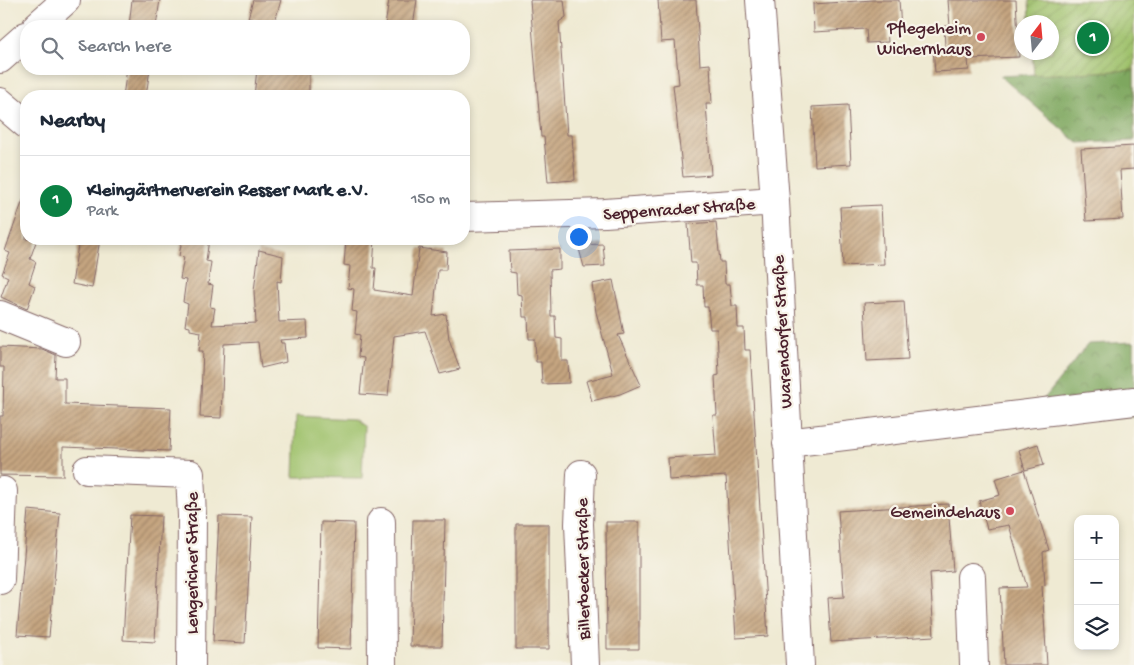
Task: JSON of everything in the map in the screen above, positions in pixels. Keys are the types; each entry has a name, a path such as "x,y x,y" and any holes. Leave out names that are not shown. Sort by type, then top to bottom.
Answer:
{"street":[{"path":"44,20 66,0"},
{"name":"Warendorfer Straße","path":"760,0 775,201 800,665"},
{"path":"0,59 20,41"},
{"path":"0,102 20,119"},
{"name":"Seppenrader Straße","path":"470,217 605,213 775,201"},
{"path":"0,315 66,342"},
{"path":"787,443 1134,401"},
{"name":"Lengericher Straße","path":"87,470 190,474 190,665"},
{"name":"Billerbecker Straße","path":"580,474 579,524 585,665"},
{"path":"0,580 3,491"},
{"path":"381,522 382,665"},
{"path":"971,577 974,665"}],"green space":[{"path":"1029,0 1134,0 1134,70 1034,75 1033,60 1059,60 1059,15 1030,15"},
{"path":"1134,69 1134,141 1078,143 1000,76"},
{"path":"1134,342 1134,417 1024,424 1088,344"},
{"path":"296,416 353,419 364,427 362,478 294,477"}],"building":[{"path":"132,0 160,0 157,20 130,20"},
{"path":"253,0 281,0 275,20 248,18"},
{"path":"389,0 417,0 414,20 386,20"},
{"path":"530,0 564,0 566,17 559,22 567,135 572,135 575,180 548,182 544,137 541,137"},
{"path":"658,0 696,0 700,65 710,64 712,104 706,104 711,175 683,177 673,85 679,84 675,41 661,42"},
{"path":"899,0 901,28 887,29 888,42 867,43 866,29 814,32 813,4"},
{"name":"Pflegeheim Wichernhaus","path":"948,0 1016,0 1014,57 968,59 969,70 935,72 933,48 945,47 944,26 950,26"},
{"path":"126,75 149,75 147,90 124,90"},
{"path":"256,75 309,75 309,90 255,90"},
{"path":"848,105 851,164 815,166 812,107"},
{"path":"1134,146 1134,169 1120,170 1123,219 1086,221 1081,149"},
{"path":"881,205 884,264 843,266 840,207"},
{"path":"20,208 20,245 35,245 30,259 36,262 29,283 35,286 27,309 1,297 8,277 2,274 10,253 5,251"},
{"path":"716,222 720,262 724,262 725,284 730,284 732,306 737,306 738,328 744,328 745,350 750,350 768,636 736,638 726,476 669,480 668,458 716,455 713,415 717,415 715,376 719,375 717,329 710,329 708,307 704,307 703,285 697,285 696,263 691,263 688,224"},
{"path":"603,244 605,266 584,267 578,245"},
{"path":"78,245 99,245 92,288 72,284"},
{"path":"181,245 208,245 206,261 211,262 208,284 213,285 210,307 215,308 212,325 256,323 254,291 259,250 283,256 281,282 277,281 279,322 307,321 308,338 280,340 281,343 284,343 286,362 261,368 258,342 224,344 221,418 200,417 203,351 199,351 201,332 190,330 190,327 185,326 188,304 183,302 186,280 180,279 184,257 179,256"},
{"path":"346,245 375,245 373,268 376,268 374,290 413,296 419,248 447,252 446,270 438,270 433,316 446,314 449,339 460,369 440,374 425,331 394,336 388,396 360,394 364,358 358,357 360,335 355,334 357,312 352,311 354,289 348,288 350,266 344,265"},
{"path":"560,249 560,269 550,270 551,316 555,316 556,338 562,339 562,361 568,361 569,383 542,384 541,362 536,362 535,339 529,339 528,317 523,317 522,295 517,294 516,273 510,272 509,251"},
{"path":"613,280 624,334 618,335 641,385 620,394 592,401 586,381 613,374 596,312 592,284"},
{"path":"904,301 908,359 867,361 864,303"},
{"path":"0,347 42,349 56,355 55,378 65,378 65,404 171,408 169,451 63,447 63,476 0,475 0,416 3,416 4,367 0,367"},
{"path":"1038,444 1044,465 1025,470 1019,450"},
{"path":"1024,470 1049,550 1043,552 1045,585 1042,586 1047,665 1004,665 1000,588 1027,587 1009,525 987,529 979,501 1000,495 995,479"},
{"path":"948,504 953,571 930,573 934,636 831,642 828,598 844,597 838,511"},
{"path":"28,510 60,513 49,637 17,635"},
{"path":"130,515 161,516 155,642 123,640"},
{"path":"219,516 252,517 245,643 213,641"},
{"path":"413,520 445,520 442,646 410,646"},
{"path":"321,522 354,523 351,649 318,648"},
{"path":"606,522 639,522 639,649 607,649"},
{"path":"516,524 549,524 549,649 516,649"}],"place":[{"name":"Pflegeheim Wichernhaus","path":"981,37"},
{"name":"Kleingärtnerverein Resser Mark e.V.","path":"1093,38"},
{"name":"Gemeindehaus","path":"1010,511"}]}
